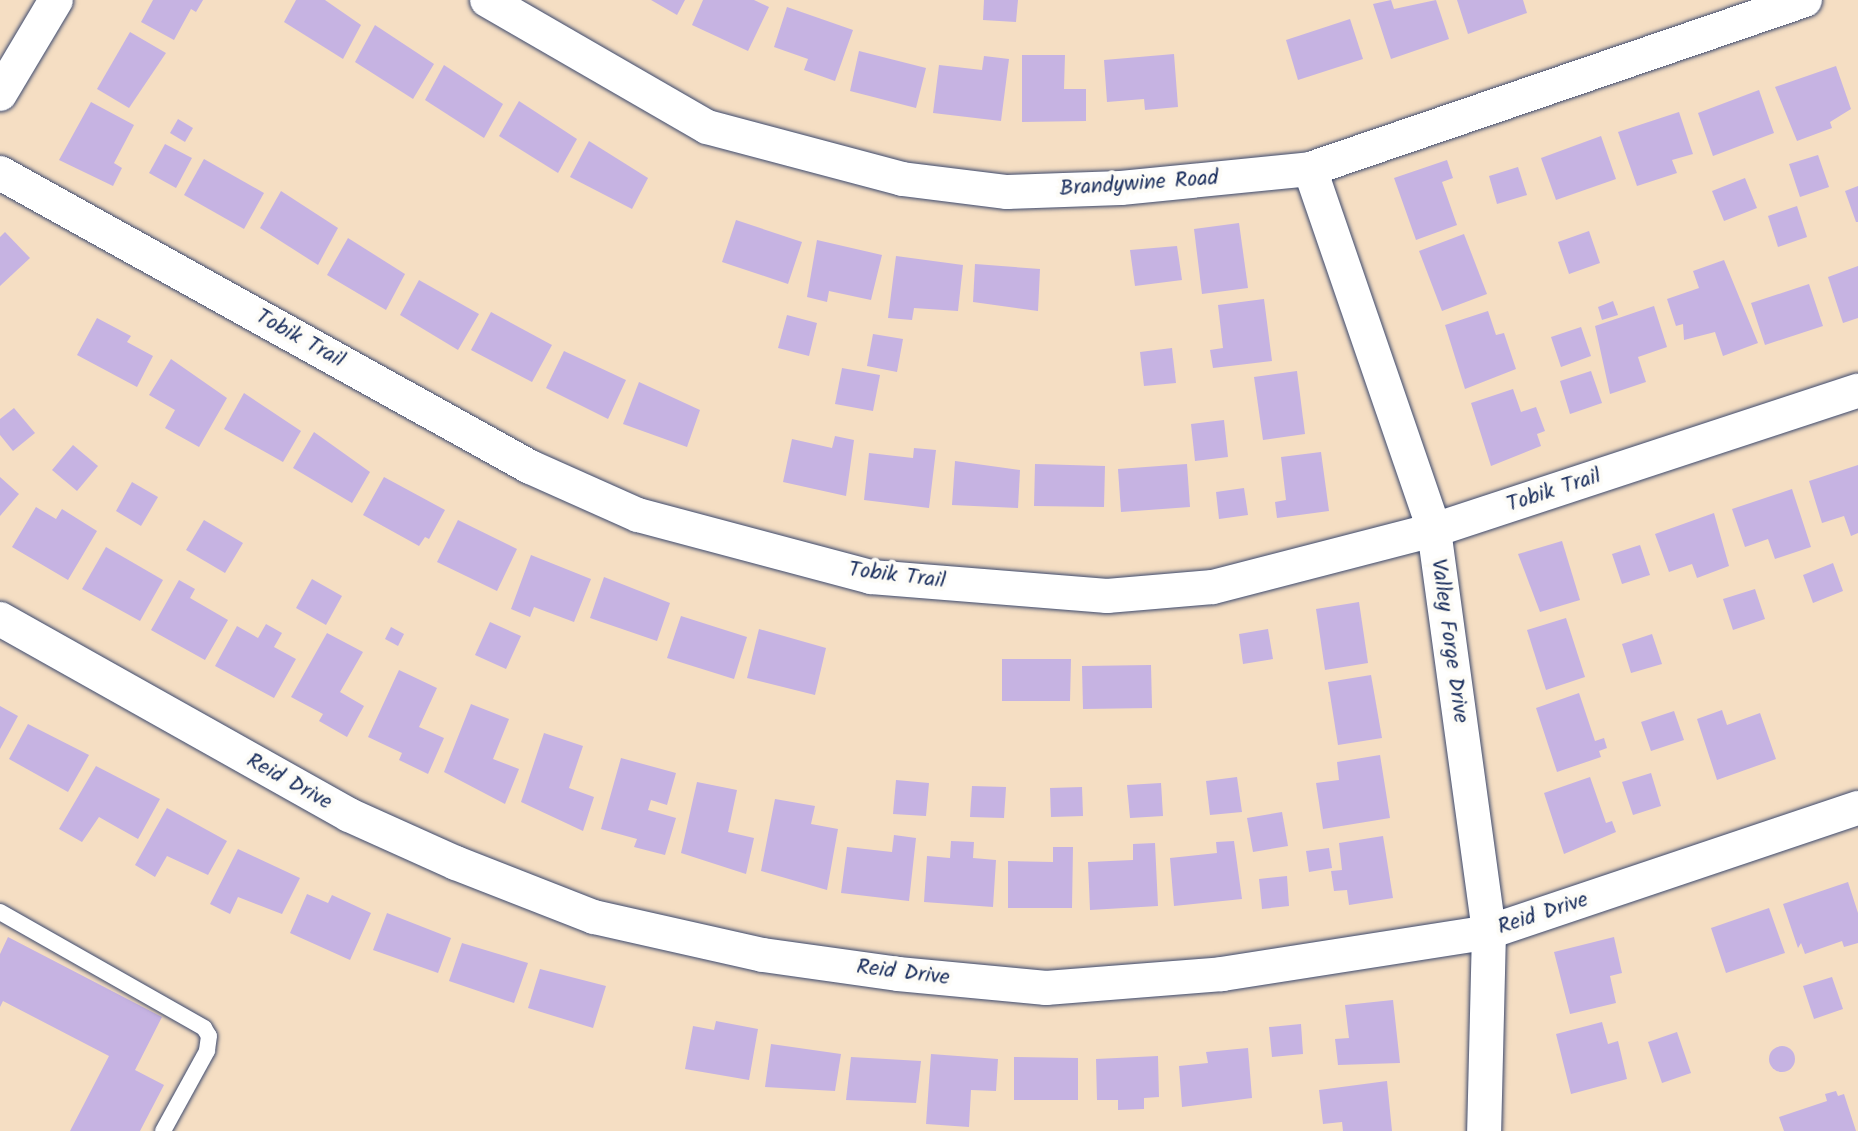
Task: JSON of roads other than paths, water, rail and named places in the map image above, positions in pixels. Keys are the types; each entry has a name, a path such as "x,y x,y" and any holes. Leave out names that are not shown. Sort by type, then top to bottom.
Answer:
{"street":[{"path":"0,94 56,0"},
{"name":"Brandywine Road","path":"487,0 707,127 902,179 1007,192 1121,188 1310,169 1805,0"},
{"name":"Valley Forge Drive","path":"1310,169 1434,530 1489,932 1484,1131"},
{"name":"Tobik Trail","path":"0,173 530,467 638,515 871,577 1107,596 1213,587 1434,530 1858,391"},
{"name":"Reid Drive","path":"0,619 349,815 456,863 594,917 763,955 1046,988 1222,974 1489,932 1858,808"}],"lane":[{"path":"0,912 204,1028 207,1051 163,1131"}]}
